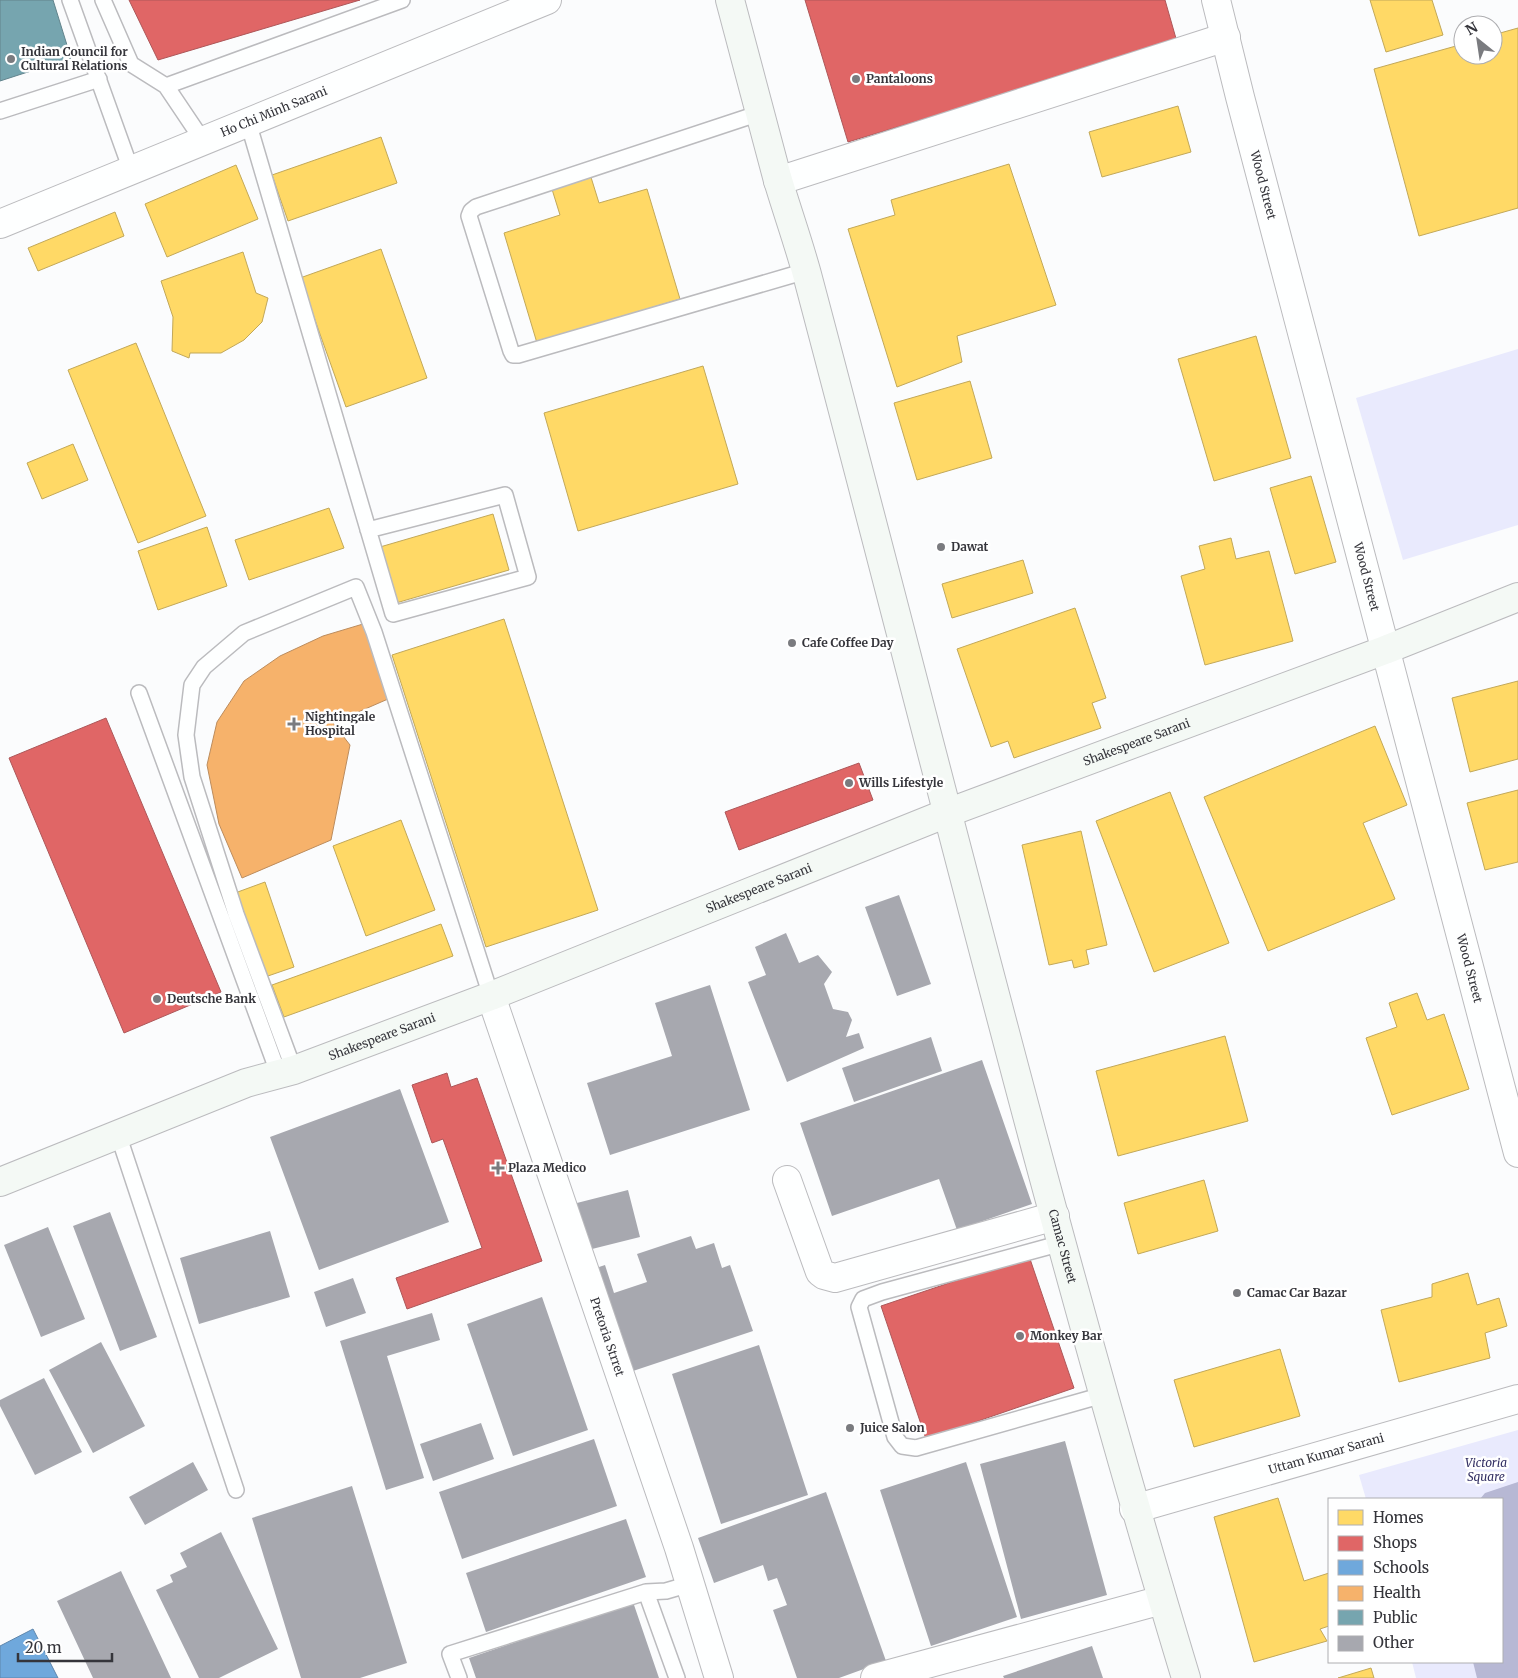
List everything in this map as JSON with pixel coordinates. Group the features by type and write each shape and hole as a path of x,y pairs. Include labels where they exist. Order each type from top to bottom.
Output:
{"main road":[{"name":"Camac Street","path":"730,0 778,181 806,271 947,813 1103,1395 1134,1509 1186,1678"},
{"name":"Shakespeare Sarani","path":"0,1182 246,1083 287,1072 491,996 947,813 1385,650 1518,597"}],"street":[{"name":"Ho Chi Minh Sarani","path":"0,224 547,0"},
{"name":"Wood Street","path":"1216,0 1518,1153"},
{"path":"778,181 1226,38"},
{"name":"Pretoria Strret","path":"491,996 679,1548 719,1678"},
{"path":"787,1180 820,1272 835,1278 1055,1216"},
{"name":"Uttam Kumar Sarani","path":"1134,1509 1518,1399"},
{"path":"875,1678 1162,1600"}],"lane":[{"path":"70,0 131,170"},
{"path":"103,0 131,64 166,86 203,141"},
{"path":"166,86 402,0"},
{"path":"0,111 98,80"},
{"path":"760,113 476,208 471,211 469,216 513,355 806,271"},
{"path":"248,122 368,530 393,614 528,577 505,495 368,530"},
{"path":"287,1072 192,777 186,736 192,686 204,667 244,633 356,587 374,632 491,996"},
{"path":"138,693 287,1072"},
{"path":"118,1134 236,1490"},
{"path":"1062,1243 882,1292 863,1299 859,1307 895,1437 902,1446 916,1448 1103,1395"},
{"path":"459,1678 450,1654 646,1592 666,1591 690,1584"},
{"path":"646,1592 677,1678"}],"green space":[{"path":"1518,349 1518,525 1403,560 1356,398"},
{"name":"Victoria Square","path":"1518,1430 1518,1678 1416,1678 1412,1663 1503,1663 1503,1498 1366,1498 1359,1475"}],"shaded area":[{"path":"1518,1482 1518,1678 1477,1678 1473,1663 1503,1663 1503,1498 1481,1498 1485,1493"}],"building: Homes":[{"path":"1370,0 1432,0 1443,35 1386,52"},
{"path":"1518,28 1518,208 1419,236 1374,69 1453,47 1453,65 1503,65 1503,32"},
{"path":"1178,106 1191,152 1102,177 1089,132"},
{"path":"381,137 397,183 288,221 272,175"},
{"path":"1009,164 1056,305 957,336 962,362 897,387 848,229 895,215 891,200"},
{"path":"236,165 258,219 167,257 145,204"},
{"path":"590,174 599,203 647,189 680,299 537,343 504,233 560,215 551,186"},
{"path":"115,212 124,236 38,271 28,248"},
{"path":"381,249 427,378 346,407 300,278"},
{"path":"243,252 256,293 268,298 262,322 244,340 221,353 190,353 189,358 172,351 173,317 161,281"},
{"path":"1256,336 1291,458 1214,481 1178,359"},
{"path":"136,343 206,516 138,543 68,370"},
{"path":"703,366 738,484 578,531 544,413"},
{"path":"970,381 992,458 917,480 894,403"},
{"path":"73,444 88,480 42,499 27,463"},
{"path":"1311,476 1336,562 1295,574 1270,488"},
{"path":"329,508 344,548 249,580 235,540"},
{"path":"493,514 509,570 396,603 380,547"},
{"path":"207,527 227,586 158,610 138,551"},
{"path":"1231,538 1236,559 1269,551 1293,641 1205,665 1181,576 1205,569 1199,546"},
{"path":"1023,560 1033,593 952,618 942,584"},
{"path":"1075,608 1106,698 1092,703 1101,728 1014,758 1008,741 991,747 957,649"},
{"path":"504,619 598,910 486,947 392,655"},
{"path":"1518,681 1518,759 1470,772 1452,698"},
{"path":"1375,726 1407,805 1363,823 1395,899 1268,951 1204,797"},
{"path":"1518,790 1518,862 1485,870 1467,803"},
{"path":"1170,792 1229,943 1154,972 1096,821"},
{"path":"401,820 435,910 366,936 333,846"},
{"path":"1081,831 1107,945 1086,950 1089,964 1074,968 1072,960 1049,965 1022,845"},
{"path":"265,882 294,967 265,977 235,893"},
{"path":"441,924 453,956 284,1017 272,985"},
{"path":"1417,993 1427,1020 1444,1014 1469,1089 1392,1115 1366,1038 1397,1027 1389,1003"},
{"path":"1225,1036 1248,1121 1118,1156 1096,1071"},
{"path":"1204,1180 1218,1231 1138,1254 1124,1203"},
{"path":"1468,1273 1477,1305 1499,1298 1507,1326 1485,1333 1490,1358 1399,1382 1381,1310 1432,1297 1432,1284"},
{"path":"1280,1349 1300,1416 1194,1447 1174,1380"},
{"path":"1278,1498 1304,1581 1328,1573 1328,1626 1320,1629 1327,1641 1254,1662 1214,1517"},
{"path":"1371,1668 1374,1678 1338,1678"}],"building: Shops":[{"path":"129,0 360,0 158,60"},
{"path":"805,0 1165,0 1177,42 848,142"},
{"path":"106,718 221,992 124,1033 9,758"},
{"path":"859,763 873,800 739,850 725,812"},
{"path":"447,1073 451,1087 477,1078 542,1261 407,1309 396,1278 482,1248 443,1139 432,1143 412,1085"},
{"path":"1029,1256 1074,1388 926,1439 881,1306"}],"building: Schools":[{"path":"33,1629 58,1678 0,1678 0,1646"}],"building: Health":[{"path":"363,624 388,699 333,723 350,745 331,840 242,878 219,824 207,765 217,722 244,681 280,656 323,636"}],"building: Public":[{"path":"0,0 53,0 71,58 0,81"}],"building: Other":[{"path":"899,895 931,984 897,996 865,907"},
{"path":"786,933 799,963 818,955 832,972 824,984 833,1009 848,1012 852,1020 846,1037 859,1033 864,1048 787,1082 748,982 766,975 755,947"},
{"path":"710,985 750,1110 610,1155 587,1083 672,1056 655,1003"},
{"path":"931,1037 942,1071 854,1102 842,1068"},
{"path":"982,1060 1032,1204 957,1230 939,1179 832,1216 800,1123"},
{"path":"400,1089 449,1222 319,1270 270,1137"},
{"path":"628,1190 640,1237 580,1252 569,1205"},
{"path":"110,1212 157,1337 120,1351 73,1226"},
{"path":"48,1227 85,1319 41,1337 4,1245"},
{"path":"270,1231 290,1297 199,1324 180,1258"},
{"path":"691,1236 696,1249 714,1243 722,1268 730,1265 753,1331 624,1374 590,1270 605,1265 614,1293 647,1282 637,1254"},
{"path":"353,1278 366,1313 326,1327 314,1292"},
{"path":"542,1297 588,1430 513,1456 467,1324"},
{"path":"432,1313 440,1340 387,1356 424,1478 386,1490 340,1341"},
{"path":"101,1342 145,1426 93,1453 49,1370"},
{"path":"759,1345 808,1495 721,1524 672,1374"},
{"path":"44,1378 82,1452 35,1475 0,1406 0,1400"},
{"path":"481,1423 494,1459 433,1481 420,1444"},
{"path":"594,1439 617,1506 462,1559 439,1492"},
{"path":"1065,1441 1107,1595 1021,1619 980,1464"},
{"path":"193,1462 208,1490 145,1525 129,1497"},
{"path":"966,1462 1017,1617 931,1646 880,1490"},
{"path":"352,1486 407,1663 360,1678 301,1678 252,1518"},
{"path":"826,1492 886,1661 839,1678 797,1678 773,1610 787,1605 777,1578 768,1581 763,1565 714,1583 698,1538"},
{"path":"626,1519 646,1577 486,1632 466,1573"},
{"path":"221,1532 278,1649 219,1678 199,1678 156,1590 173,1582 170,1575 187,1567 180,1553"},
{"path":"121,1571 171,1678 93,1678 57,1601"},
{"path":"633,1602 659,1678 476,1678 469,1658"},
{"path":"1092,1646 1103,1678 1004,1678 1003,1676"}],"place":[{"name":"Indian Council for Cultural Relations","path":"11,59"},
{"name":"Pantaloons","path":"856,79"},
{"name":"Dawat","path":"941,547"},
{"name":"Cafe Coffee Day","path":"792,643"},
{"name":"Nightingale Hospital","path":"294,724"},
{"name":"Wills Lifestyle","path":"849,783"},
{"name":"Deutsche Bank","path":"157,999"},
{"name":"Plaza Medico","path":"498,1168"},
{"name":"Camac Car Bazar","path":"1237,1293"},
{"name":"Monkey Bar","path":"1020,1336"},
{"name":"Juice Salon","path":"850,1428"}]}
